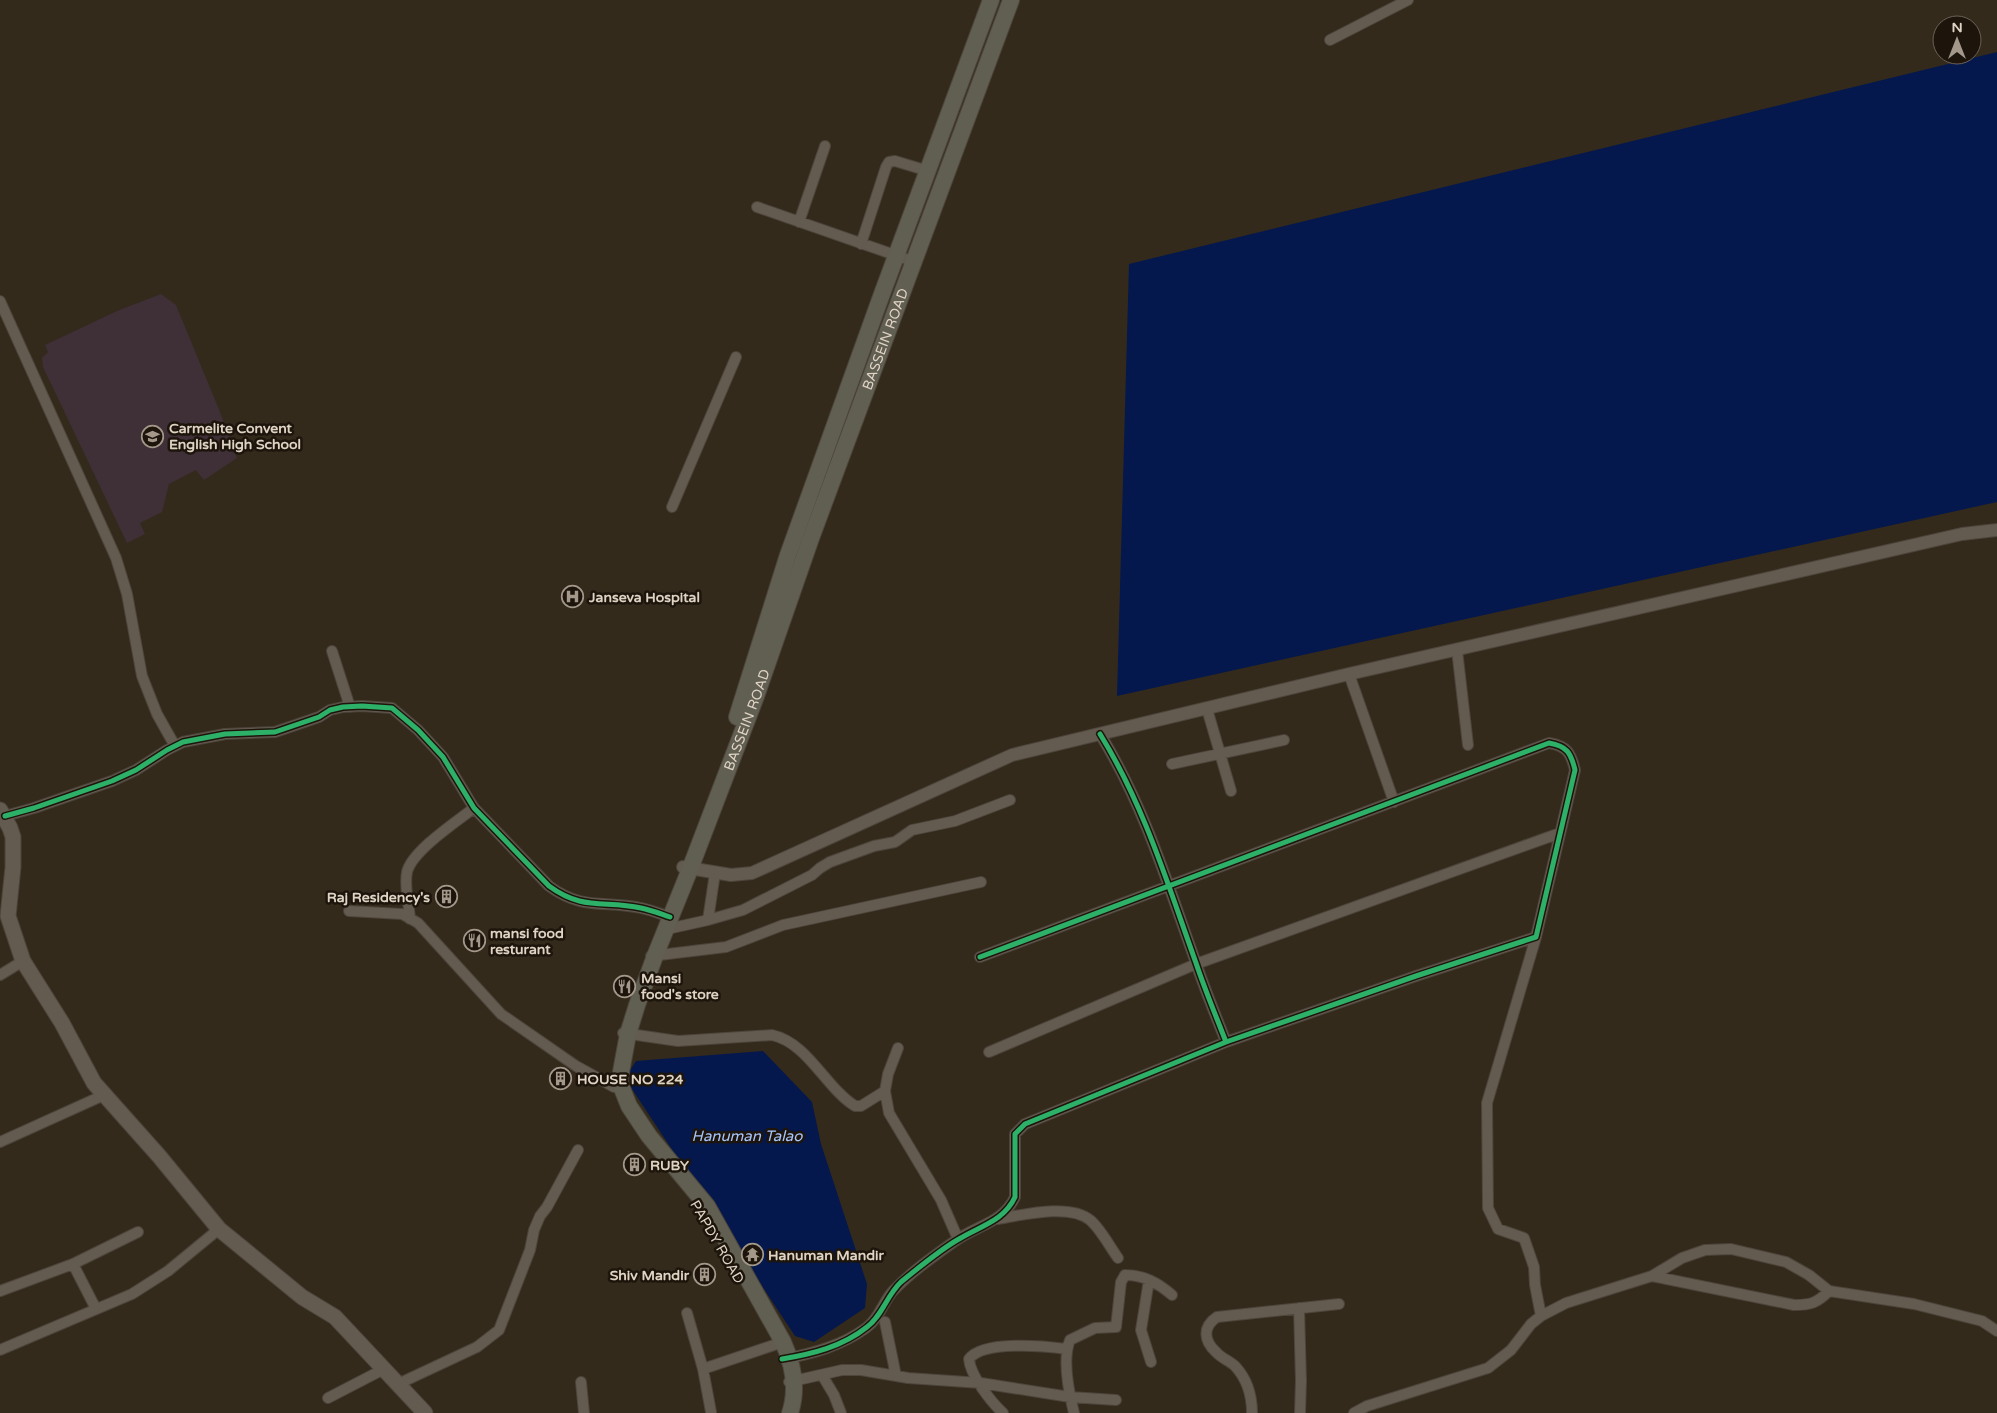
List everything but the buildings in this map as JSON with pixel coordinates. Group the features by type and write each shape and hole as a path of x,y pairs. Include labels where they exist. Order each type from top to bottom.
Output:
{"main road":[{"name":"BASSEIN ROAD","path":"687,868 788,556 991,0"},
{"name":"BASSEIN ROAD","path":"617,1086 613,1072 651,956 755,699 810,538 915,262 1011,0"},
{"path":"836,422 853,427"},
{"path":"2,813 13,837 13,867 8,916 22,961 62,1023 94,1083 159,1156 219,1229 302,1297 336,1318 425,1413"},
{"name":"PAPDY ROAD","path":"617,1086 617,1104 629,1125 697,1204 783,1354 792,1382 783,1413"},
{"path":"790,1413 792,1382"}],"street":[{"path":"1330,40 1408,0"},
{"path":"798,222 825,146"},
{"path":"861,244 889,162 895,161 928,171"},
{"path":"757,207 896,257 915,262"},
{"path":"0,301 116,558 127,594 142,676 157,714 175,746"},
{"path":"672,507 736,356"},
{"path":"687,868 732,875 752,873 1012,755 1349,674 1962,534 1997,530"},
{"path":"1457,650 1468,744"},
{"path":"332,651 350,707"},
{"path":"1349,674 1394,802"},
{"path":"2,813 34,808 112,781 136,770 183,742 225,734 275,732 319,718 330,710 362,706 392,708 418,730 443,758 474,808 549,886 561,895 592,905 640,908 664,923 708,920 743,910 805,879 830,862 874,846 895,842 912,830 955,821 1010,800"},
{"path":"1208,709 1231,791"},
{"path":"1100,734 1136,800 1170,887 1196,964 1226,1042"},
{"path":"1172,764 1284,740"},
{"path":"980,957 1548,743 1559,745 1571,755 1575,770 1536,937 1487,1103 1488,1208 1498,1228 1524,1238 1534,1267 1535,1285 1541,1316"},
{"path":"410,919 406,882 407,872 411,863 419,853 474,808"},
{"path":"989,1052 1196,964 1560,833"},
{"path":"708,920 715,873"},
{"path":"651,956 726,947 783,925 981,882"},
{"path":"349,911 402,914 418,923 501,1014 576,1066 617,1086"},
{"path":"998,1219 1012,1204 1015,1197 1015,1134 1025,1124 1226,1042 1536,937"},
{"path":"0,975 22,961"},
{"path":"625,1034 678,1041 772,1035 784,1038 797,1048 855,1106 861,1106 885,1091"},
{"path":"898,1048 888,1074 885,1091 889,1113 941,1200 958,1239"},
{"path":"0,1142 104,1095"},
{"path":"398,1384 477,1347 499,1330 530,1250 534,1230 540,1216 547,1207 578,1150"},
{"path":"703,1369 783,1354 818,1352 844,1341 868,1327 890,1295 901,1283 958,1239 998,1219 1062,1211 1080,1214 1091,1220 1118,1258"},
{"path":"0,1350 132,1294 168,1271 219,1229"},
{"path":"0,1291 73,1264 138,1232"},
{"path":"1354,1413 1368,1406 1488,1368 1510,1350 1531,1324 1541,1316 1566,1303 1652,1276 1682,1258 1705,1250 1731,1249 1786,1262 1809,1275 1829,1291 1914,1304 1982,1321 1997,1331"},
{"path":"73,1264 96,1309"},
{"path":"1074,1413 1070,1397 1066,1348 1070,1340 1095,1328 1116,1327 1120,1282 1125,1275 1157,1282 1172,1295"},
{"path":"1652,1276 1794,1305 1806,1305 1819,1301 1829,1291"},
{"path":"1149,1280 1141,1330 1152,1362"},
{"path":"1252,1413 1249,1387 1244,1378 1235,1366 1216,1353 1207,1340 1206,1330 1210,1322 1218,1318 1338,1304"},
{"path":"1299,1308 1300,1413"},
{"path":"688,1313 703,1369 711,1412"},
{"path":"885,1322 896,1376"},
{"path":"1003,1413 994,1409 981,1383 969,1365 968,1359 972,1355 993,1348 1028,1344 1066,1348"},
{"path":"328,1398 384,1369"},
{"path":"792,1382 842,1370 861,1370 896,1376 981,1383 1070,1397 1116,1400"},
{"path":"822,1375 834,1395 841,1413"},
{"path":"581,1382 584,1413"}],"shaded area":[{"name":"Carmelite Convent English High School","path":"161,294 176,305 237,458 204,480 196,470 169,484 162,512 140,523 145,534 127,543 43,367 42,358 48,352 45,345 117,311"}],"water":[{"path":"1997,52 1997,502 1117,696 1129,264 1944,65 1982,65 1982,56"},
{"name":"Hanuman Talao","path":"763,1051 812,1102 821,1144 867,1284 865,1308 814,1342 795,1336 628,1083 629,1072 636,1061"}],"cycle path":[{"path":"5,816 112,781 136,770 183,742 225,734 275,732 319,717 330,710 343,707 392,708 418,730 443,757 474,808 549,886 561,894 583,902 641,908 670,917"},
{"path":"980,957 1549,743 1560,746 1567,751 1572,759 1575,770 1536,937 1416,976 1226,1042 1203,983 1175,904 1165,875 1154,846 1130,789 1100,734"},
{"path":"782,1359 826,1349 857,1334 877,1317 901,1282 945,1248 1005,1212 1015,1197 1015,1134 1025,1124 1226,1042"}],"place":[{"name":"Carmelite Convent English High School","path":"153,436"},
{"name":"Janseva Hospital","path":"573,597"},
{"name":"Raj Residency's","path":"446,897"},
{"name":"mansi food resturant","path":"474,941"},
{"name":"Mansi food's store","path":"625,986"},
{"name":"HOUSE NO 224","path":"561,1079"},
{"name":"RUBY","path":"634,1165"},
{"name":"Hanuman Mandir","path":"752,1255"},
{"name":"Shiv Mandir","path":"705,1275"}]}
